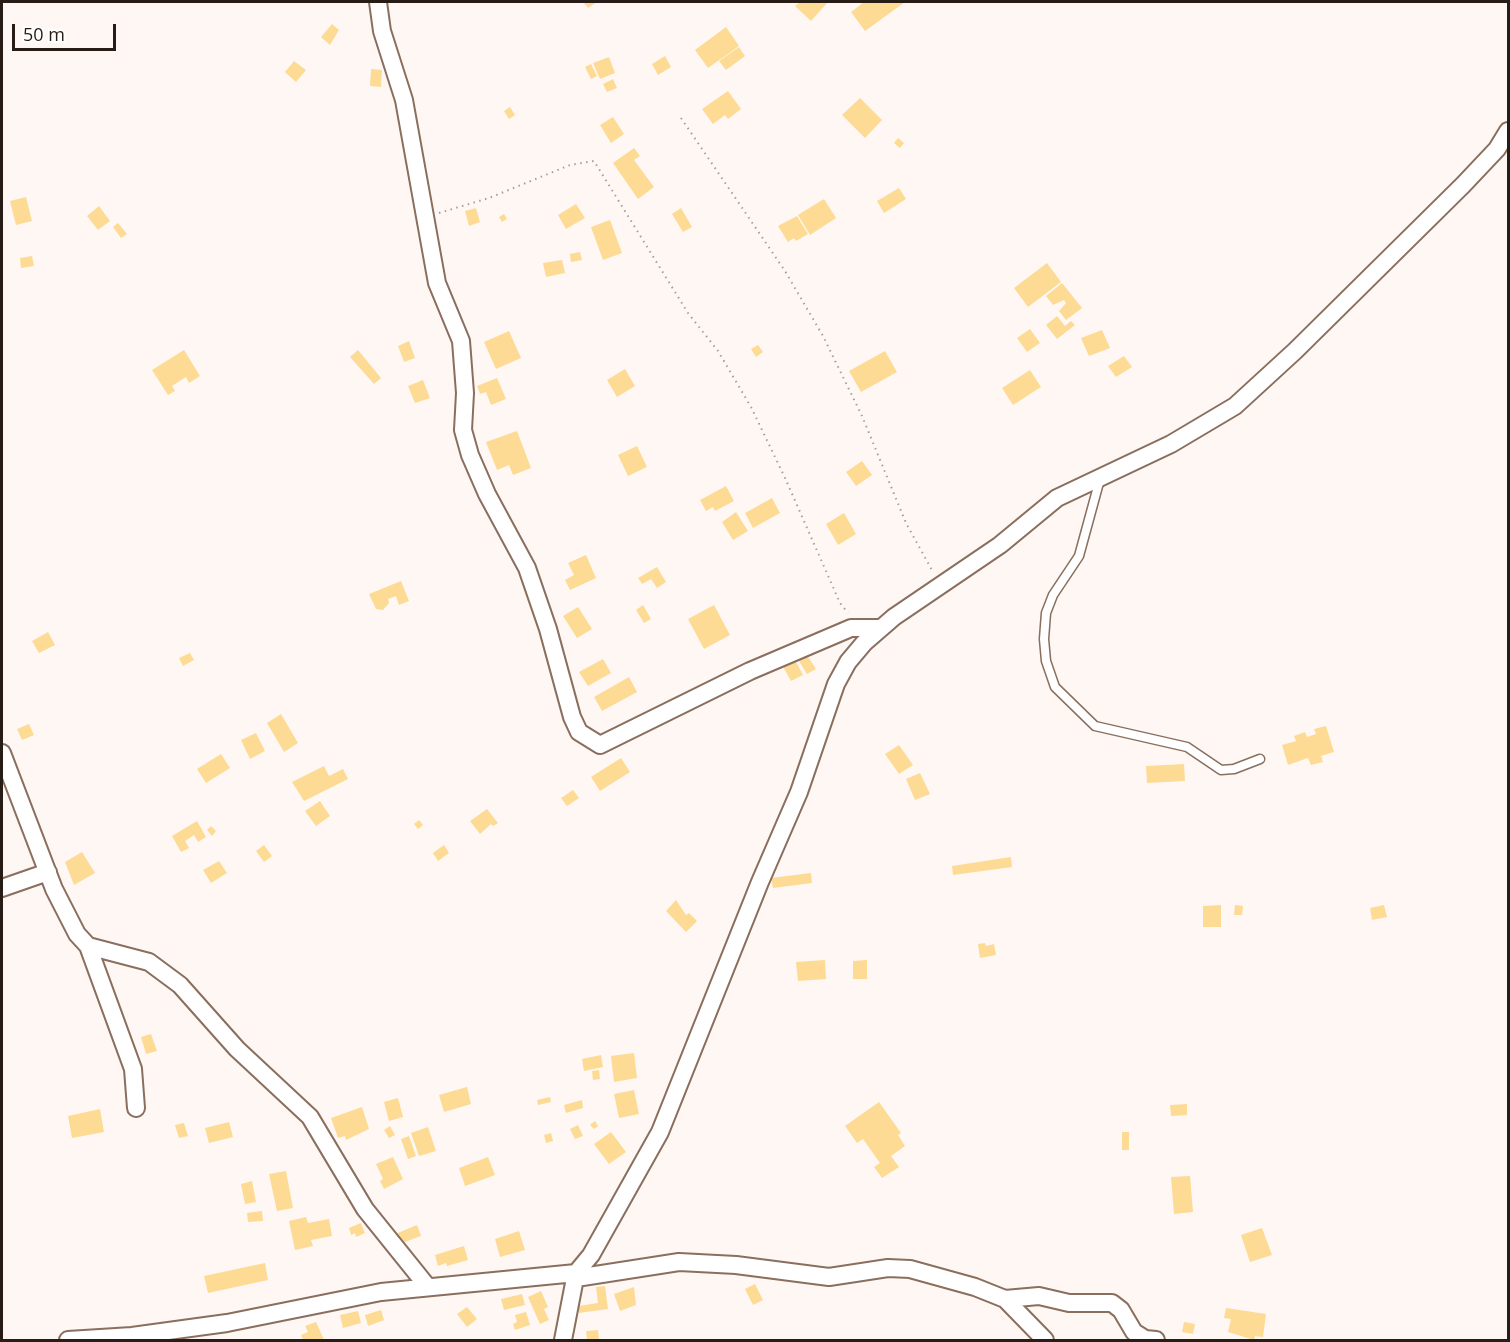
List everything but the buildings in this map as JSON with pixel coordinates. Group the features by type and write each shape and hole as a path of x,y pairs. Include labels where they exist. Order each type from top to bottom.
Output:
{"street":[{"path":"378,2 382,31 404,100 437,283 461,341 465,393 463,430 467,447 487,494 527,568 548,629 572,717 579,732 595,743 606,743 750,671 851,628 872,628"},
{"path":"563,1341 576,1276 591,1255 660,1132 760,882 799,792 836,684 848,662 872,628 1000,545 1057,498 1208,423 1256,389 1463,185 1497,149 1509,131"},
{"path":"2,753 48,872 77,934 88,946 133,1069 135,1108"},
{"path":"2,888 48,872"},
{"path":"88,946 149,962 180,985 237,1049 310,1117 365,1209 427,1286"},
{"path":"68,1341 133,1338 227,1323 381,1292 427,1286 576,1276 679,1262 736,1265 823,1277 888,1268 910,1269 975,1287 1005,1299 1045,1341"},
{"path":"1005,1299 1039,1296 1069,1303 1112,1303 1117,1305 1134,1332 1145,1339 1156,1341"}],"lane":[{"path":"1100,478 1079,556 1053,595 1046,613 1046,661 1055,687 1095,726 1187,747 1221,770 1234,769 1260,759"}],"path":[{"path":"681,118 785,271 813,317 862,416 906,523 923,558 941,584"},
{"path":"433,214 489,198 570,165 594,161 688,313 718,351 751,407 840,603 872,628"}]}
